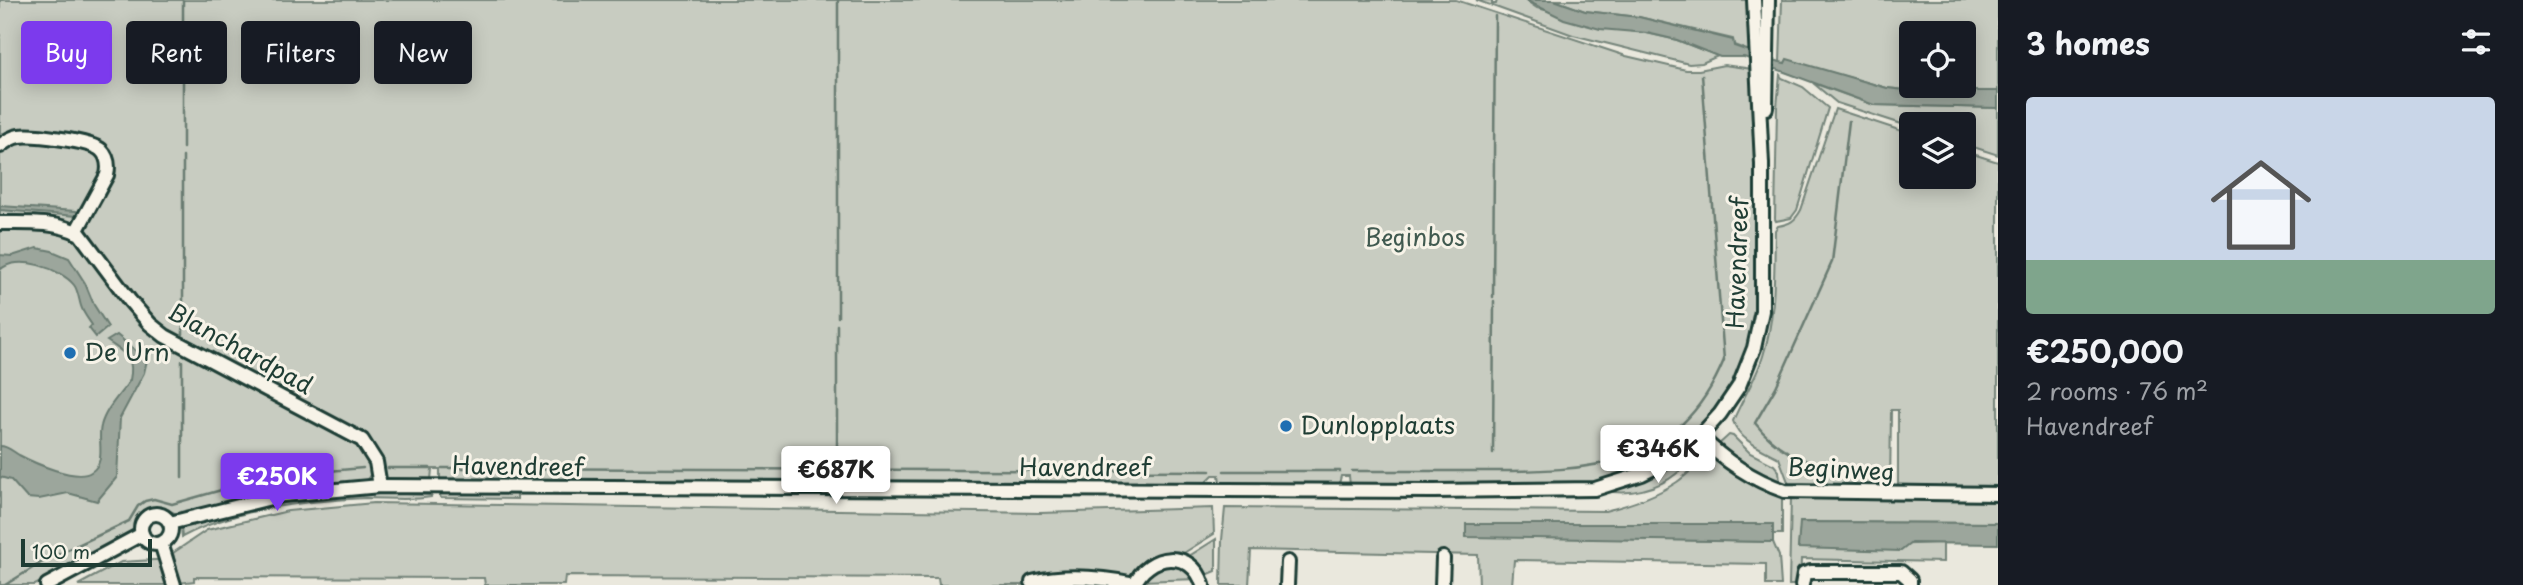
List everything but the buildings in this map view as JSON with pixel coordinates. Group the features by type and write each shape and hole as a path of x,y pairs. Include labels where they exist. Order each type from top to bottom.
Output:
{"street":[{"name":"Havendreef","path":"1754,0 1763,55"},
{"name":"Havendreef","path":"170,523 284,495 380,486 1434,491 1595,489 1642,474 1674,458 1720,414 1739,386 1754,348 1762,311 1763,55 1768,0"},
{"path":"0,146 14,137 34,136 88,144 103,152 108,166 107,176 76,232 51,225 0,223"},
{"name":"Blanchardpad","path":"76,232 90,245 138,310 165,336 362,440 376,462 380,486"},
{"name":"Beginweg","path":"1700,436 1730,464 1758,481 1785,491 1998,494"},
{"path":"163,515 170,523 169,537 161,543 152,543 142,534 142,524 148,516 163,515"},
{"path":"47,585 142,534"},
{"path":"161,543 174,585"},
{"path":"1443,558 1443,585"},
{"path":"1031,582 1062,577 1102,578 1134,585 1142,573 1153,565 1160,561 1176,559 1192,566 1199,573 1203,585"},
{"path":"1287,585 1288,562"},
{"path":"1802,585 1804,574 1811,572 1901,572 1910,580 1910,585"}],"green space":[{"name":"Beginbos","path":"0,0 1456,0 1626,56 1686,70 1724,65 1752,69 1757,302 1750,345 1739,373 1705,423 1657,460 1600,481 1550,485 1350,485 1349,476 1341,476 1339,484 1224,483 1220,482 1219,475 1213,475 1206,482 1167,484 440,480 440,469 432,469 431,480 390,480 371,469 366,481 360,483 271,493 185,515 178,515 165,508 140,518 135,532 35,585 0,585"},
{"path":"1476,0 1492,0 1492,4 1496,4 1497,0 1525,0 1537,8 1677,40 1718,56 1702,63 1689,64 1573,35"},
{"path":"1554,0 1749,0 1752,52 1734,45 1733,39 1639,17 1585,11"},
{"path":"1782,0 1998,0 1998,91 1976,91 1976,21 1899,21 1899,89 1787,60 1780,63"},
{"path":"1780,75 1803,87 1828,108 1797,210 1791,218 1776,221 1777,107"},
{"path":"1813,83 1874,105 1998,108 1998,155 1976,148 1976,112 1899,112 1899,123 1837,103"},
{"path":"1835,109 1899,130 1899,189 1976,189 1976,155 1998,162 1998,492 1898,490 1898,410 1891,410 1890,490 1790,487 1779,458 1740,434 1733,421 1757,373 1770,325 1774,293 1775,230 1778,226 1792,221 1801,210"},
{"path":"1729,435 1750,453 1774,465 1779,471 1780,482 1750,471 1717,446"},
{"path":"1701,450 1679,471 1661,483 1633,492 1605,490 1678,462 1693,451"},
{"path":"1710,453 1782,493 1782,534 1773,534 1772,524 1467,524 1466,536 1773,542 1779,556 1781,585 1766,585 1766,564 1514,560 1512,585 1479,585 1478,555 1251,550 1249,585 1221,585 1225,508 1605,511 1642,500 1669,487"},
{"path":"379,493 431,497 343,499 295,504 225,519 182,537 181,527 253,506 304,498"},
{"path":"439,494 517,494 517,499 441,498"},
{"path":"1793,495 1998,498 1998,523 1801,522 1798,548 1943,543 1943,562 1801,559 1800,585 1789,585"},
{"path":"374,503 1040,513 1213,508 1214,534 1133,580 1082,570 1034,574 1034,585 939,585 938,578 565,576 564,585 485,585 484,578 194,577 194,581 179,583 173,553 207,530 288,511"},
{"path":"1216,539 1216,571 1204,576 1186,558"},
{"path":"160,560 170,585 78,585 121,562"},
{"path":"1160,564 1187,567 1197,579 1141,581"}],"shaded area":[{"path":"1525,0 1554,0 1585,11 1639,17 1733,40 1734,46 1780,62 1785,63 1787,59 1899,89 1899,98 1976,98 1976,91 1998,91 1998,108 1874,105 1744,57 1720,57 1677,40 1647,33 1600,29 1564,19"},
{"path":"0,206 76,211 78,214 0,210"},
{"path":"37,248 69,258 108,327 96,337 89,328 92,325 82,309 75,287 68,279 50,269 27,263 7,265 0,270 0,255 12,256"},
{"path":"117,335 147,360 144,373 120,418 117,477 97,501 68,493 39,499 27,498 11,480 0,477 0,446 66,473 85,474 96,468 100,457 103,420 130,380 130,361 107,341"},
{"path":"1800,522 1998,523 1998,544 1911,543 1901,551 1798,548"},
{"path":"1466,524 1773,524 1773,542 1466,537"}],"waterway":[{"path":"183,0 183,21"},
{"path":"838,0 838,317"},
{"path":"1493,297 1495,16"},
{"path":"1352,471 1524,471 1595,465 1627,457 1656,443 1682,424 1705,396 1724,360 1702,75"},
{"path":"183,84 183,148"},
{"path":"1849,121 1832,262 1776,387 1755,423 1768,437 1797,457 1830,468 1885,472"},
{"path":"183,157 183,334"},
{"path":"1493,453 1494,301"},
{"path":"837,325 837,451"},
{"path":"182,361 182,478"},
{"path":"5,585 44,561 129,521 138,506 145,501 154,499 172,504 246,483 306,473 363,468"},
{"path":"388,468 430,468"},
{"path":"442,468 1210,471"},
{"path":"1224,471 1340,471"}],"place":[{"name":"De Urn","path":"70,353"},
{"name":"Dunlopplaats","path":"1286,426"}]}
